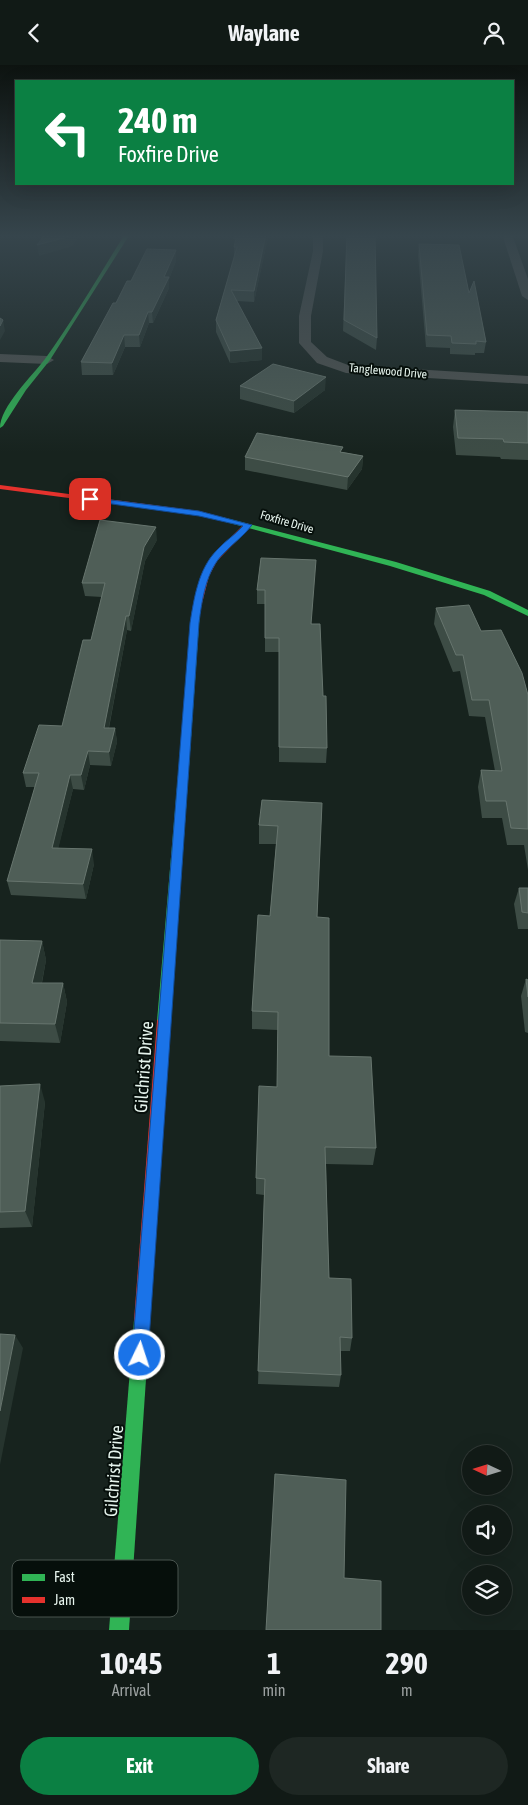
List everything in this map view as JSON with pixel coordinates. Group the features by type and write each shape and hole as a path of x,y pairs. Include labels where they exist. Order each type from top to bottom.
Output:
{"street":[{"path":"0,426 23,389 47,360 81,307"},
{"name":"Tanglewood Drive","path":"307,307 305,316 306,343 322,360 346,369 528,380"},
{"path":"0,358 47,360"},
{"name":"Foxfire Drive","path":"0,487 199,513 392,564 487,593 528,613"},
{"name":"Gilchrist Drive","path":"124,1560 194,623 199,593 207,573 219,552 248,525"},
{"name":"Gilchrist Drive","path":"119,1630 120,1617"}],"building":[{"path":"111,307 154,307 152,312 148,312 139,335 124,335 112,363 81,362"},
{"path":"220,307 240,307 262,348 230,351 216,320"},
{"path":"344,307 376,307 377,338 344,320"},
{"path":"425,307 479,307 486,342 476,341 476,344 452,343 451,336 427,335"},
{"path":"273,364 326,377 294,401 240,386"},
{"path":"455,410 528,412 528,443 504,442 503,439 458,438"},
{"path":"257,433 343,447 340,452 363,456 348,477 245,457"},
{"path":"100,520 156,527 144,547 129,616 126,616 104,728 115,728 109,752 88,751 81,775 70,775 52,848 92,849 83,884 7,881 39,773 23,773 39,725 62,726 83,640 91,640 105,583 82,583"},
{"path":"261,558 316,560 311,624 320,624 323,696 326,696 327,748 279,747 279,638 265,638 265,590 257,590"},
{"path":"469,605 481,631 501,630 522,673 528,695 528,829 511,828 506,801 486,801 481,770 502,771 489,700 472,700 463,655 456,655 436,608"},
{"path":"262,800 322,803 317,917 329,918 329,1056 371,1057 376,1148 325,1147 329,1278 351,1279 352,1338 340,1337 341,1375 258,1371 265,1179 256,1178 259,1086 277,1087 278,1012 252,1011 258,915 270,916 278,826 259,825"},
{"path":"519,888 528,888 528,913 522,912"},
{"path":"0,940 42,941 32,983 63,983 55,1024 0,1023"},
{"path":"526,979 528,980 528,997"},
{"path":"40,1084 25,1211 0,1212 0,1086"},
{"path":"0,1334 15,1335 0,1411"},
{"path":"275,1474 346,1480 344,1578 381,1581 381,1630 266,1630"}],"traffic: fast":[{"path":"0,426 23,389 47,360 81,307"},
{"path":"225,519 393,564 487,593 528,613"},
{"path":"164,1021 196,611"},
{"path":"124,1560 142,1320"},
{"path":"119,1630 120,1617"}],"traffic: jam":[{"path":"0,487 199,513 225,519"},
{"path":"196,611 205,576 213,560 248,525"},
{"path":"142,1320 164,1021"}],"route":[{"path":"90,499 199,513 248,525 219,552 207,573 199,593 194,623 140,1355"}]}
